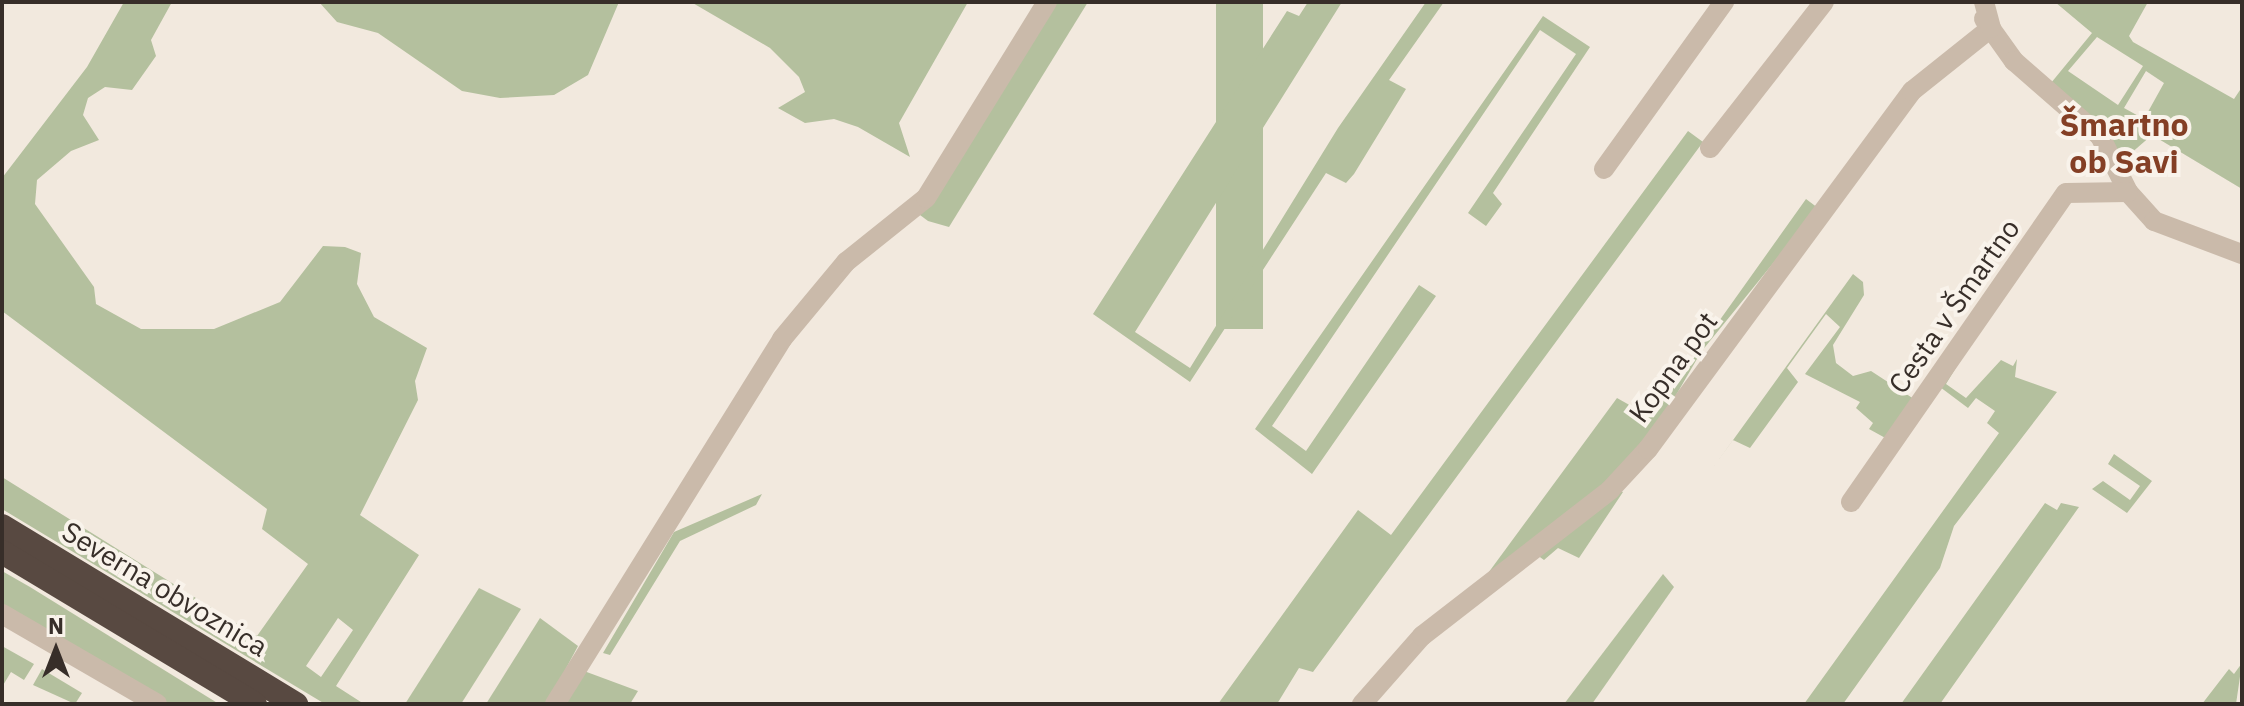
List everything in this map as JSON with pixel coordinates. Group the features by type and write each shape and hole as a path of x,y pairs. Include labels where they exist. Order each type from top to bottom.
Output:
{"highway":[{"name":"Severna obvoznica","path":"2,526 296,704"},
{"name":"Severna obvoznica","path":"2,552 255,704"}],"street":[{"path":"555,704 782,339 846,262 926,198 1047,2"},
{"path":"1604,169 1724,2"},
{"path":"1710,148 1824,2"},
{"path":"1973,2 2014,61 2100,136 2128,192 2154,221 2242,254"},
{"path":"1984,2 1991,28"},
{"name":"Kopna pot","path":"1362,704 1446,615 1626,474 1912,91 1991,28"},
{"name":"Cesta v Šmartno","path":"1851,502 2066,193 2128,192"},
{"path":"2,614 157,704"}],"green space":[{"path":"124,2 172,2 151,40 156,56 132,90 105,87 88,98 83,115 99,140 71,151 37,180 35,204 94,287 96,304 141,329 214,329 280,302 323,246 345,247 361,253 357,284 374,317 427,348 415,381 418,400 360,515 419,555 336,686 364,704 325,704 2,509 2,477 257,636 308,564 262,529 267,509 2,311 2,178 87,67","holes":["338,618 353,630 321,677 306,666"]},
{"path":"319,2 619,2 588,75 554,95 500,98 462,91 378,33 337,22"},
{"path":"691,2 968,2 899,123 910,157 858,127 834,119 805,123 778,108 805,92 799,77 770,48"},
{"path":"1052,2 1088,2 949,227 928,221 920,215"},
{"path":"1216,2 1263,2 1263,329 1216,329"},
{"path":"1308,2 1342,2 1135,332 1190,368 1338,128 1426,2 1444,2 1389,80 1406,89 1354,174 1346,183 1326,173 1190,382 1093,314 1287,11 1299,16"},
{"path":"2055,2 2148,2 2129,36 2133,42 2234,99 2242,87 2242,189 2152,135 2122,161 2108,137 2051,83 2092,33","holes":["2097,37 2143,66 2118,105 2068,71","2146,71 2164,83 2144,119 2124,108"]},
{"path":"1543,16 1590,47 1493,193 1502,204 1486,226 1468,213 1576,54 1540,30 1272,426 1306,451 1419,285 1436,296 1312,474 1255,429"},
{"path":"1688,131 1703,142 1313,672 1299,668 1277,704 1218,704 1358,510 1391,535"},
{"path":"1806,199 1818,208 1701,352 1657,428 1622,469 1483,580 1617,398 1649,416 1660,404"},
{"path":"1853,274 1863,282 1864,295 1833,345 1836,363 1853,376 1871,371 1917,401 1889,440 1869,429 1873,423 1856,408 1860,402 1805,374 1840,327 1826,314 1787,368 1798,382 1750,448 1733,440"},
{"path":"1977,333 1946,384 1966,398 2001,360 2013,366 2017,359 2015,377 2057,392 1954,526 1940,568 1843,704 1804,704 1999,433 1987,423 1995,411 1976,398 1968,408 1940,387"},
{"path":"2114,454 2152,481 2127,513 2092,489 2103,481 2130,500 2140,486 2108,464"},
{"path":"1617,490 1623,492 1579,558 1558,548 1544,560 1537,555"},
{"path":"762,494 756,505 680,541 610,655 603,653 674,532"},
{"path":"2045,503 2057,510 2061,503 2079,507 1940,704 1901,704"},
{"path":"2,571 219,704 169,704 2,609"},
{"path":"1663,574 1674,587 1592,704 1564,704"},
{"path":"479,588 521,609 461,704 405,704"},
{"path":"540,618 578,646 547,704 486,704"},
{"path":"2,646 34,664 24,680 11,672 2,687"},
{"path":"2242,663 2236,704 2202,704 2229,669 2234,674"},
{"path":"42,669 82,693 75,704 33,685"},
{"path":"584,671 638,691 630,704 565,704"}],"district":[{"name":"Šmartno ob Savi","path":"2124,144"}]}
